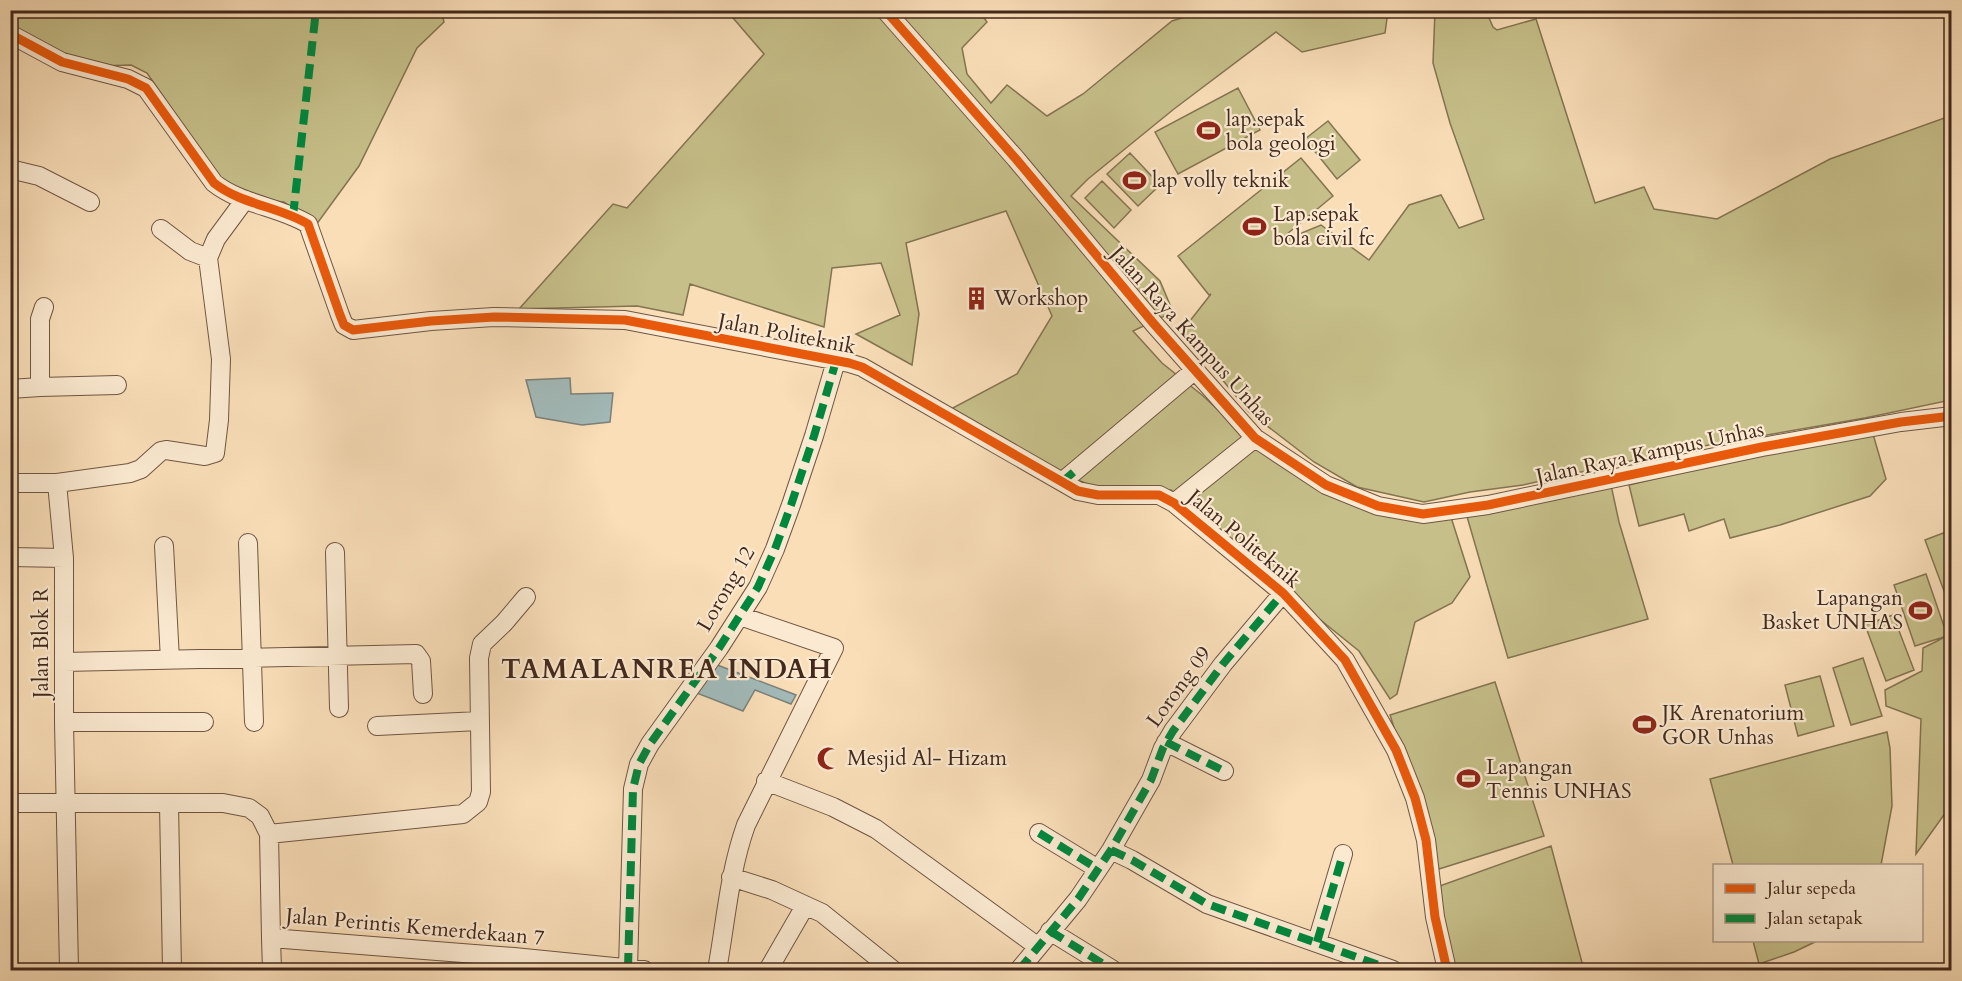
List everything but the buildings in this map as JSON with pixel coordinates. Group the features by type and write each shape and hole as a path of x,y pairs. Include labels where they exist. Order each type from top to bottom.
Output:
{"street":[{"name":"Jalan Raya Kampus Unhas","path":"885,10 1255,438 1326,485 1378,506 1423,514 1488,505 1762,447 1901,422 1952,416"},
{"name":"Jalan Politeknik","path":"10,34 62,62 128,79 146,88 214,183 244,201 293,216 309,224 344,325 353,330 431,321 494,317 625,320 836,361 862,367 1068,476 1078,491 1098,495 1159,495 1174,503 1283,593 1345,660 1396,750 1415,798 1424,831 1435,917 1447,970"},
{"path":"10,170 39,176 90,202"},
{"path":"10,483 57,483 130,473 150,462 163,450 205,456 215,453 219,420 221,359 208,258 216,239 244,201"},
{"path":"161,229 190,251 208,258"},
{"path":"40,387 40,319 44,307"},
{"name":"Lorong 12","path":"636,969 633,789 639,765 650,744 758,587 775,549 814,436 836,361"},
{"path":"1068,476 1195,370"},
{"path":"10,388 117,385"},
{"path":"1174,503 1255,438"},
{"name":"Jalan Blok R","path":"57,483 64,558 64,722 69,970"},
{"path":"248,543 254,722"},
{"path":"164,546 170,660"},
{"path":"335,552 339,708"},
{"path":"10,557 64,558"},
{"name":"Lorong 09","path":"1111,850 1151,780 1166,742 1223,664 1283,593"},
{"path":"10,803 223,804 249,808 260,816 269,834 463,814 478,802 481,792 479,657 482,644 504,624 526,597"},
{"path":"717,970 736,851 766,781 834,648 740,616"},
{"path":"64,662 416,654 421,661 423,694"},
{"path":"377,726 479,721"},
{"path":"64,722 204,722"},
{"path":"1166,742 1224,771"},
{"path":"766,781 833,807 876,829 1037,946"},
{"path":"169,804 172,970"},
{"path":"1039,833 1098,869"},
{"name":"Jalan Perintis Kemerdekaan 7","path":"269,834 271,938 513,964 636,969"},
{"path":"1019,970 1078,899 1111,850 1207,904 1393,970"},
{"path":"1317,942 1343,854"},
{"path":"731,877 772,890 822,913 893,970"},
{"path":"768,970 805,906"},
{"path":"1050,932 1113,970"},
{"path":"271,938 272,970"}],"shaded area":[{"path":"11,10 441,10 444,22 417,48 359,166 316,225 284,202 264,200 221,180 147,73 131,65 99,66 74,61 11,25"},
{"path":"727,11 979,11 987,22 962,48 967,74 991,103 1007,85 1047,116 1083,94 1172,21 1204,11 1388,11 1385,33 1302,52 1276,32 1174,109 1088,179 1071,196 1160,281 1173,312 1133,331 1162,363 1202,395 1255,444 1362,504 1450,514 1470,577 1452,603 1415,622 1397,694 1390,699 1359,651 1287,593 1171,490 1092,486 1040,464 949,410 1017,374 1052,316 1006,211 906,243 919,314 912,365 856,334 900,315 881,263 832,268 824,327 690,284 683,315 637,306 519,309 613,204 627,208 764,54"},
{"path":"1435,11 1486,11 1493,27 1497,30 1536,19 1595,203 1644,187 1654,209 1717,219 1830,159 1947,117 1952,122 1951,400 1865,418 1680,450 1523,485 1470,492 1424,502 1357,487 1314,462 1249,412 1182,331 1211,294 1209,295 1178,256 1301,158 1333,196 1275,244 1321,225 1369,260 1409,205 1441,195 1459,228 1484,219 1450,123 1433,63"},
{"name":"lap.sepak bola geologi","path":"1238,88 1260,130 1178,174 1155,132"},
{"path":"1328,121 1360,160 1337,179 1305,139"},
{"name":"lap volly teknik","path":"1130,153 1160,185 1138,206 1107,174"},
{"path":"1102,181 1131,210 1114,228 1085,198"},
{"path":"1873,434 1886,479 1870,496 1780,525 1730,538 1724,519 1689,531 1684,514 1639,526 1629,485 1719,463"},
{"path":"1611,485 1619,522 1648,619 1508,658 1466,513"},
{"name":"Lapangan Basket UNHAS","path":"1951,530 1951,597 1947,599 1925,540"},
{"path":"1926,574 1947,635 1951,634 1951,805 1916,854 1921,719 1886,706 1885,690 1922,671 1923,648 1947,636 1915,646 1894,585"},
{"path":"1893,615 1914,670 1886,681 1865,625"},
{"path":"1863,658 1882,716 1851,725 1833,668"},
{"path":"1820,676 1834,726 1798,736 1785,685"},
{"name":"Lapangan Tennis UNHAS","path":"1495,682 1544,836 1439,869 1390,715"},
{"path":"1887,732 1890,748 1892,806 1881,864 1733,864 1710,779"},
{"path":"1551,846 1584,970 1453,970 1437,887"},
{"path":"1754,942 1815,942 1794,952 1759,964"}],"water":[{"path":"570,378 571,394 613,393 610,422 582,425 536,417 526,380"},
{"path":"712,663 796,695 791,704 755,690 743,711 694,692"}],"marked path":[{"path":"293,216 316,10"},
{"path":"628,968 633,789 639,764 650,744 719,648 758,587 791,505 836,361"},
{"path":"1062,482 1075,471"},
{"path":"1019,970 1078,899 1111,850 1151,780 1163,748 1173,731 1223,664 1283,593"},
{"path":"1166,742 1224,771"},
{"path":"1039,833 1098,869"},
{"path":"1111,850 1207,904 1393,970"},
{"path":"1317,942 1343,854"},
{"path":"1050,931 1113,970"}],"cycle path":[{"path":"885,10 1016,159 1154,324 1255,438 1326,485 1378,506 1423,514 1488,505 1762,447 1901,422 1952,416"},
{"path":"10,34 62,62 128,79 146,88 214,183 236,196 285,213 308,224 344,325 353,330 431,321 494,317 625,320 849,363 862,367 1078,491 1098,495 1159,495 1174,503 1283,593 1345,660 1396,750 1415,798 1426,840 1435,917 1447,970"}],"place":[{"name":"lap.sepak bola geologi","path":"1208,131"},
{"name":"lap volly teknik","path":"1134,180"},
{"name":"Lap.sepak bola civil fc","path":"1255,226"},
{"name":"Workshop","path":"976,298"},
{"name":"Lapangan Basket UNHAS","path":"1921,610"},
{"name":"JK Arenatorium GOR Unhas","path":"1644,725"},
{"name":"Mesjid Al- Hizam","path":"829,758"},
{"name":"Lapangan Tennis UNHAS","path":"1468,779"}],"district":[{"name":"TAMALANREA INDAH","path":"667,669"}]}
